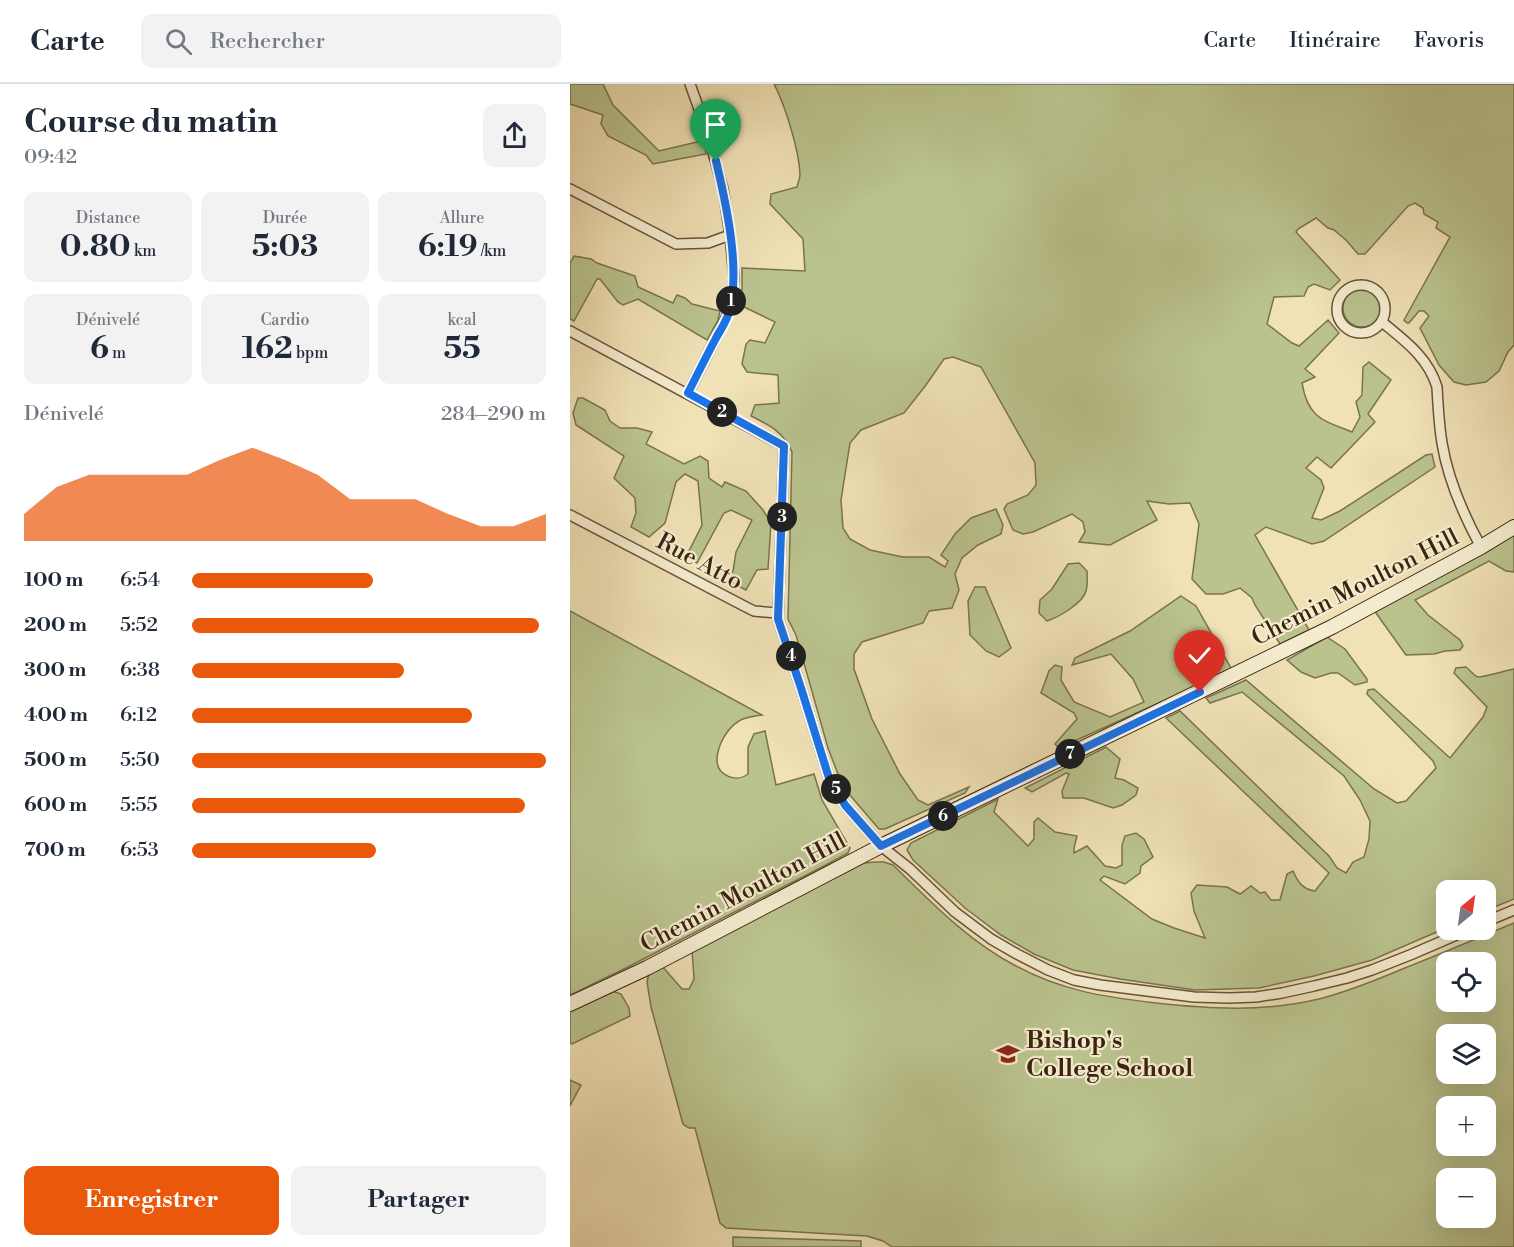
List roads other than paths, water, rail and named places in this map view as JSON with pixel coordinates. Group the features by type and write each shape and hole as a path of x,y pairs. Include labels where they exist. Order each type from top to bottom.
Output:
{"street":[{"path":"688,393 727,316 734,277 723,189 708,134 690,84"},
{"path":"570,189 676,244 708,243 730,235"},
{"path":"1356,285 1374,288 1381,295 1385,304 1382,322 1375,329 1366,333 1356,333 1347,329 1337,314 1340,295 1347,288 1356,285"},
{"path":"1382,322 1423,358 1434,379 1447,466 1454,490 1481,547"},
{"path":"570,331 784,446 780,589 777,613 829,778 845,805 881,846 910,869 955,912 991,939 1048,970 1074,980 1194,998 1256,997 1314,986 1372,970 1444,940"},
{"name":"Rue Atto","path":"570,515 754,611 777,613"},
{"name":"Chemin Moulton Hill","path":"570,1004 647,968 881,846 1332,627 1514,527"},
{"path":"1496,917 1514,910"}],"place":[{"name":"Bishop's College School","path":"1008,1054"}]}
